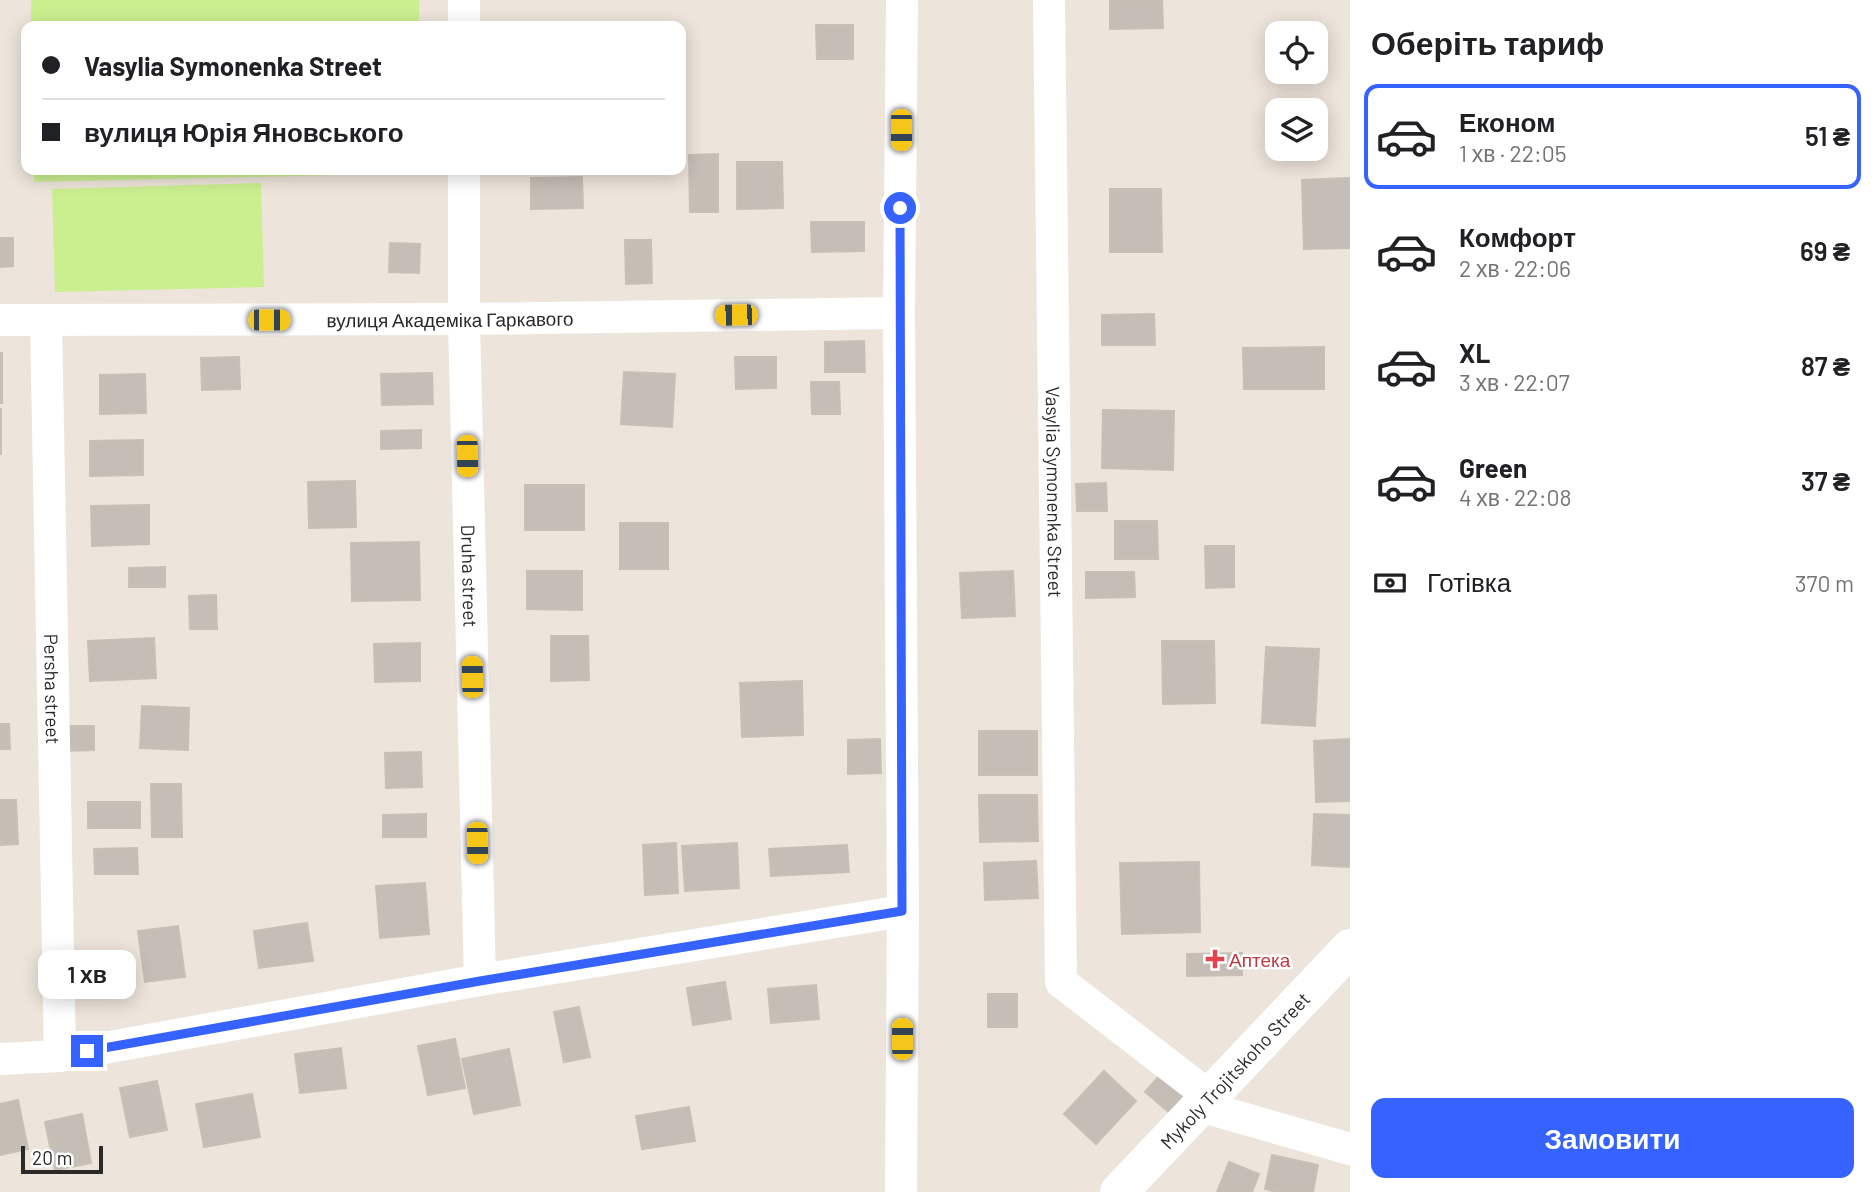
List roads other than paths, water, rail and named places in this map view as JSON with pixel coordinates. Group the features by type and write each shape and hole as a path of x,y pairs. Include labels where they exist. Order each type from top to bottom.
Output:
{"street":[{"path":"464,0 464,21"},
{"path":"901,1192 899,313 902,0"},
{"name":"Vasylia Symonenka Street","path":"1049,0 1061,982 1205,1101"},
{"name":"Druha street","path":"464,175 464,318 480,981"},
{"name":"вулиця Академіка Гаркавого","path":"0,320 899,313"},
{"name":"Persha street","path":"46,321 60,1056"},
{"path":"0,1059 60,1056 480,981 902,911"},
{"name":"Mykoly Trojitskoho Street","path":"1119,1192 1350,948"},
{"path":"1205,1101 1350,1149"}],"place":[{"name":"Аптека","path":"1215,959"}]}
